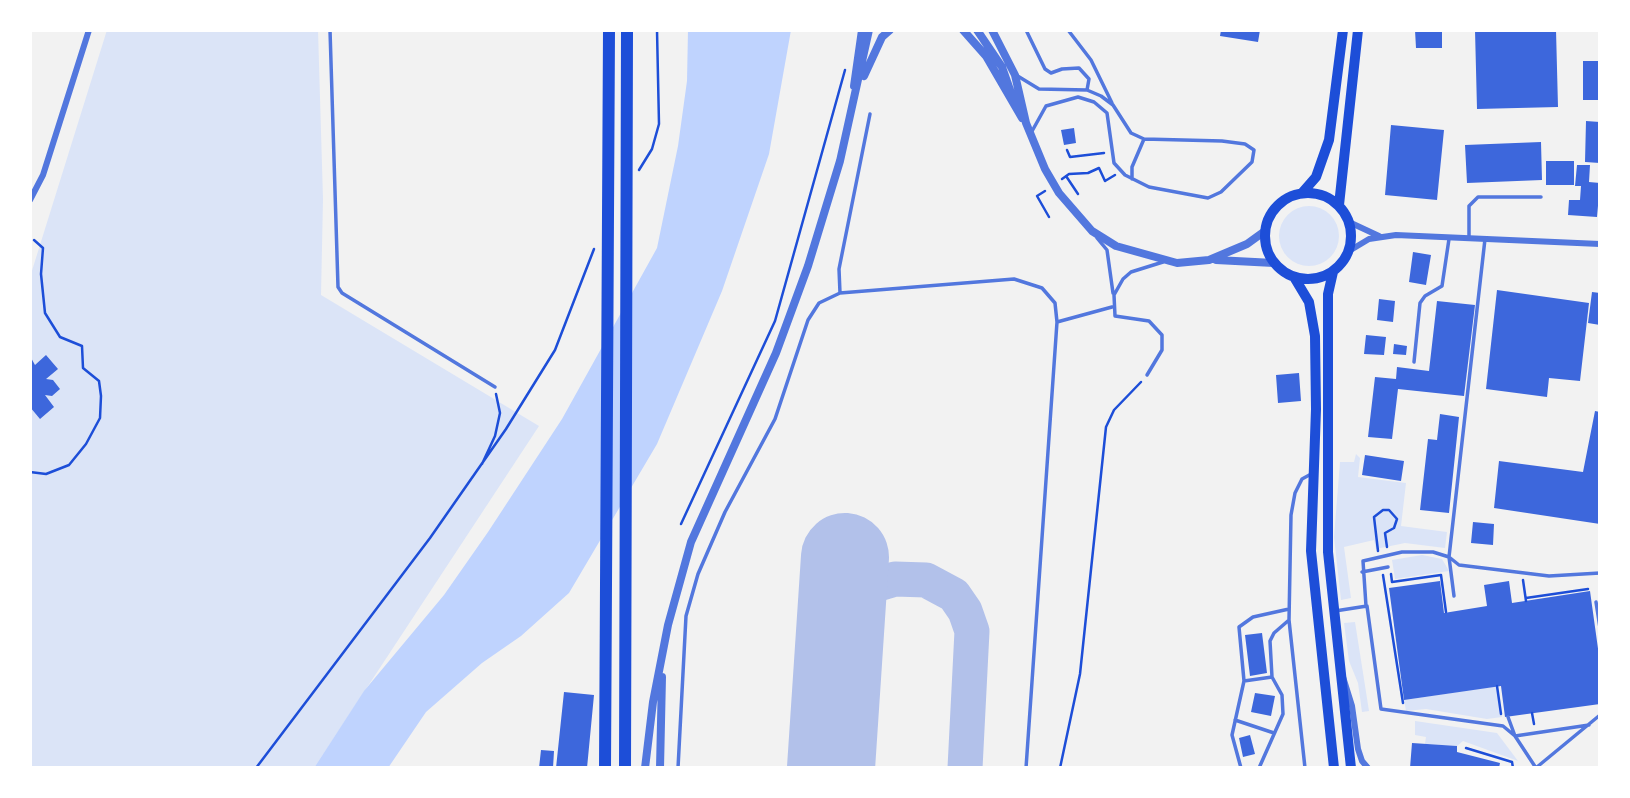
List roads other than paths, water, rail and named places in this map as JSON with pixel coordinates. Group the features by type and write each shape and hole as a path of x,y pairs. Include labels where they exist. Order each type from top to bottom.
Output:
{"highway":[{"path":"605,768 609,30"},
{"path":"625,768 627,30"}],"main road":[{"path":"1334,768 1311,551 1315,336 1309,302 1294,277 1275,263 1267,249 1265,231 1278,205 1302,193 1316,177 1329,140 1343,30"},
{"path":"1339,205 1358,30"},
{"path":"1302,193 1320,194 1339,205 1349,222 1349,251 1332,272 1328,294 1328,552 1351,768"},
{"path":"1294,277 1314,279 1332,272"}],"street":[{"path":"30,200 43,175 89,30"},
{"path":"848,130 862,30"},
{"path":"645,768 662,658 691,542 776,353 823,222 858,89 869,30"},
{"path":"858,89 882,37 890,30"},
{"path":"963,30 986,56 1026,123"},
{"path":"977,30 1002,66 1018,111"},
{"path":"994,31 1015,75 1026,123 1054,185 1092,231 1116,246 1166,261 1275,263"},
{"path":"1349,222 1380,236 1600,244"},
{"path":"1209,260 1247,244 1265,231"},
{"path":"1349,251 1380,236"},
{"path":"660,768 662,658"},
{"path":"1339,670 1348,686 1362,761 1368,768"}],"lane":[{"path":"330,30 338,287 342,293 495,387"},
{"path":"1026,30 1045,69 1051,73 1062,68 1079,68 1089,79 1087,90"},
{"path":"1031,135 1046,106 1079,97 1094,102 1107,113 1114,163 1132,179 1159,190 1208,198 1221,192 1252,162 1254,150 1245,144 1144,139 1131,133 1113,105 1091,60 1068,30"},
{"path":"1015,75 1039,89 1087,90 1113,105"},
{"path":"840,293 839,269 870,114"},
{"path":"1132,179 1132,167 1144,139"},
{"path":"1469,238 1469,206 1478,197 1541,197"},
{"path":"1092,231 1107,250 1114,295"},
{"path":"1414,362 1420,303 1425,296 1441,286 1449,237"},
{"path":"1454,596 1449,557 1485,239"},
{"path":"1147,375 1162,351 1162,335 1149,321 1115,316 1112,307 1114,295 1122,279 1131,272 1166,261"},
{"path":"678,768 686,616 698,575 725,512 775,419 808,320 819,303 840,293 1014,279 1042,288 1055,303 1058,322 1027,768"},
{"path":"1058,322 1112,307"},
{"path":"1306,768 1289,620 1291,515 1295,493 1302,479 1314,472"},
{"path":"1515,736 1503,726 1381,709 1362,572 1363,561 1379,556 1420,552 1449,557 1459,565 1549,576 1600,573"},
{"path":"1362,572 1389,566"},
{"path":"1596,602 1600,628"},
{"path":"1333,611 1367,606"},
{"path":"1241,768 1232,735 1244,681 1239,627 1253,617 1290,609"},
{"path":"1259,768 1283,714 1282,695 1272,677 1270,641 1274,633 1289,620"},
{"path":"1244,681 1272,677"},
{"path":"1508,717 1515,736 1536,768 1600,715"},
{"path":"1235,720 1275,733"},
{"path":"1515,736 1589,724"}],"water":[{"path":"688,30 791,30 769,154 722,291 657,444 569,593 521,636 482,663 426,712 388,768 314,768 364,691 444,595 488,532 562,419 657,248 678,146 687,81"}]}
